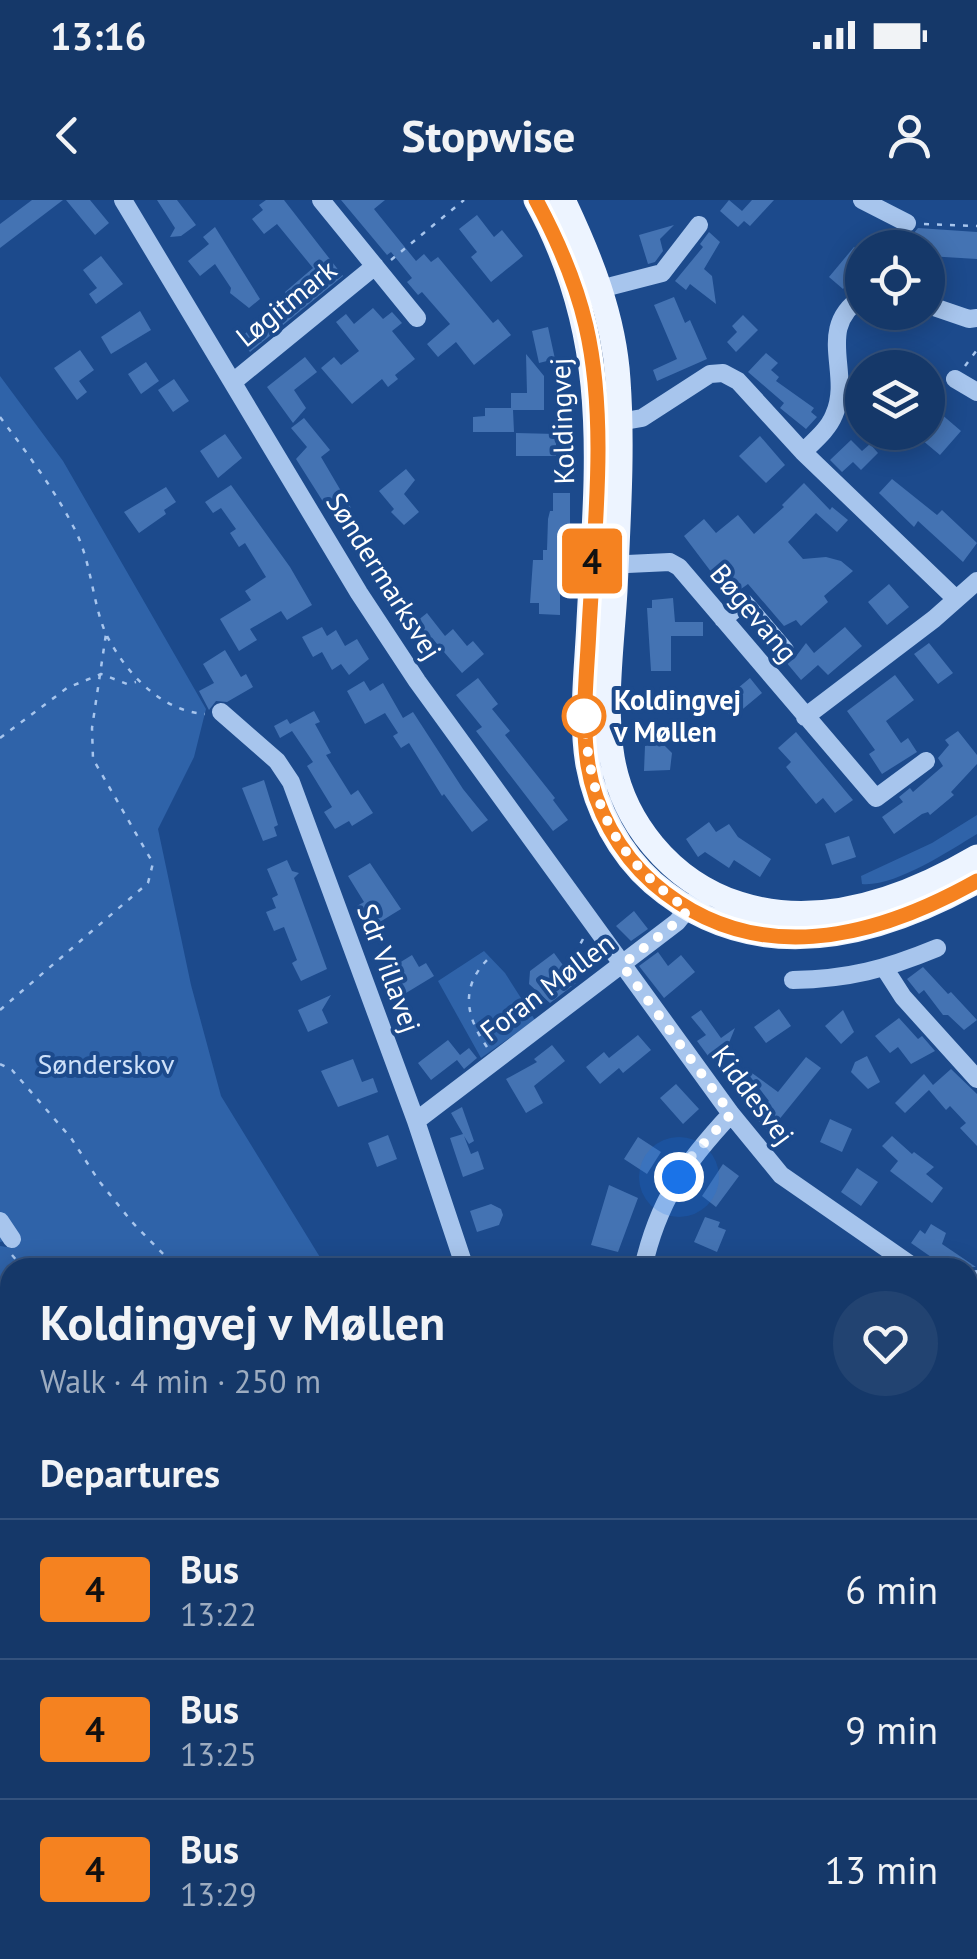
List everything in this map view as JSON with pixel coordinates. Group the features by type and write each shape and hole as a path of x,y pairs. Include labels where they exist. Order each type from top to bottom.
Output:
{"main road":[{"name":"Koldingvej","path":"536,200 571,276 594,369 611,752 621,792 652,846 676,869 722,898 765,910 822,913 912,890 977,857"},
{"name":"Koldingvej","path":"563,200 600,289 618,378 618,422 604,565 584,720 592,782 613,834 643,874 688,910 736,931 781,937 870,927 977,881"}],"street":[{"name":"Søndermarksvej","path":"123,200 359,593 417,681 622,965"},
{"name":"Løgitmark","path":"321,200 417,318"},
{"path":"862,200 906,223"},
{"path":"600,289 662,273 699,226"},
{"name":"Løgitmark","path":"233,382 376,268"},
{"path":"945,311 977,318"},
{"path":"803,452 827,429 835,414 840,394 836,339 845,312"},
{"path":"618,422 642,418 710,374 723,373 738,381 803,452 956,599"},
{"path":"955,379 977,392"},
{"name":"Bøgevang","path":"604,565 670,562 679,566 876,798 926,761"},
{"path":"806,716 977,582"},
{"path":"724,619 744,602 785,650"},
{"name":"Sdr Villavej","path":"221,712 277,762 291,782 463,1258"},
{"name":"Foran Møllen","path":"416,1121 677,922 702,888"},
{"path":"793,980 837,979 885,969 938,948"},
{"name":"Kiddesvej","path":"622,965 731,1114 782,1175 901,1258"},
{"path":"885,969 903,997 977,1079"},
{"path":"645,1258 666,1196 691,1157 731,1114"},
{"path":"0,1221 12,1238"}],"path":[{"path":"376,268 464,200"},
{"path":"906,223 977,226"},
{"path":"955,379 977,350"},
{"path":"0,417 75,528 106,634 138,682 187,712 221,712"},
{"path":"0,1010 148,882 153,862 94,759 92,728 106,634"},
{"path":"0,738 68,688 101,674 126,684 138,682"},
{"path":"597,928 582,940 576,954 597,984"},
{"path":"487,960 472,981 468,1014 496,1060"},
{"path":"0,1064 12,1070 71,1138 98,1181 160,1252 172,1258"}],"green space":[{"name":"Sønderskov","path":"0,376 63,461 206,709 194,757 158,829 191,985 221,1096 320,1258 0,1258 0,1246 13,1248 12,1239 0,1242"},
{"path":"977,815 977,834 952,849 906,874 862,884 861,876 932,843"},
{"path":"484,951 505,973 535,1020 481,1058 438,981"}],"building":[{"path":"32,200 63,200 0,248 0,224"},
{"path":"66,200 90,200 109,223 95,235"},
{"path":"157,200 177,200 196,225 181,236 170,237 175,228"},
{"path":"266,200 284,200 343,276 250,352 239,339 262,319 267,325 292,303 285,292 313,268 277,224 264,234 252,219 263,210 259,205"},
{"path":"341,200 385,200 374,209 416,261 424,254 431,262 438,257 493,323 498,319 511,335 474,365 456,342 438,357 427,344 450,324 422,292 418,295 407,282 412,278 391,252 387,255"},
{"path":"729,200 742,211 752,200 774,200 750,226 744,221 738,227 720,211"},
{"path":"477,215 494,237 502,230 523,256 491,282 471,257 477,252 459,229"},
{"path":"674,225 660,239 663,251 655,262 648,264 639,235"},
{"path":"215,227 260,299 249,308 230,293 231,288 215,264 200,276 188,261 209,244 203,237"},
{"path":"918,228 977,232 977,259 945,257 945,230"},
{"path":"709,232 720,242 704,269 712,276 716,304 690,284 686,290 675,281 703,247 700,244"},
{"path":"101,256 123,284 96,304 89,294 97,288 83,270"},
{"path":"845,258 843,289 829,277"},
{"path":"674,297 685,323 690,320 707,359 657,381 653,370 677,359 654,305"},
{"path":"373,308 383,319 392,312 402,323 392,331 415,359 395,375 398,379 388,387 382,379 352,404 321,368 334,357 341,365 359,351 336,322 346,314 354,324"},
{"path":"140,311 151,330 111,354 101,337"},
{"path":"743,315 758,330 736,352 727,342 737,332 732,326"},
{"path":"548,327 555,359 539,363 532,331"},
{"path":"80,350 94,370 79,381 87,392 77,400 54,368"},
{"path":"766,353 778,363 771,370 779,377 776,381 814,408 811,412 817,417 806,429 780,408 784,403 748,372"},
{"path":"526,354 544,376 544,410 513,410 514,432 473,432 473,417 485,416 485,408 511,408 511,393 527,393"},
{"path":"305,357 317,372 294,390 306,408 293,423 267,387"},
{"path":"146,362 159,381 141,394 128,374"},
{"path":"174,379 189,401 173,412 158,390"},
{"path":"945,417 961,431 945,449"},
{"path":"304,418 330,450 321,457 351,508 334,519 296,459 307,447 291,428"},
{"path":"516,433 556,434 556,456 516,456"},
{"path":"225,434 242,458 218,478 200,451"},
{"path":"760,436 785,465 766,483 739,456"},
{"path":"845,446 845,450 878,453 861,470 853,462 842,472 830,460"},
{"path":"406,469 415,480 404,494 419,512 404,525 379,491"},
{"path":"892,479 937,515 942,510 977,543 963,562 918,521 914,527 879,493"},
{"path":"804,483 830,510 832,507 848,520 837,532 816,513 788,542 803,559 826,557 841,561 853,571 824,596 828,602 801,626 796,620 784,626 748,584 734,594 684,536 704,519 716,533 738,515 754,534"},
{"path":"231,485 290,567 312,605 287,620 281,611 250,629 257,640 239,651 220,619 251,600 245,591 266,577 245,543 239,547 230,533 236,529 221,508 213,513 205,502"},
{"path":"166,487 176,502 139,533 124,512"},
{"path":"553,493 570,493 570,559 565,559 565,576 560,576 560,615 539,614 539,603 530,603 533,560 543,560 543,550 547,550"},
{"path":"889,584 909,607 887,625 868,602"},
{"path":"673,598 675,622 703,622 703,636 671,636 671,671 651,671 647,608 652,608 652,600"},
{"path":"427,613 445,636 453,629 467,646 473,641 484,654 462,673 432,638 426,643 412,625"},
{"path":"322,627 327,636 336,630 345,646 357,639 369,659 349,675 341,664 332,670 322,652 313,657 302,637"},
{"path":"845,627 862,646 828,675 818,665 801,680 786,662 794,659 806,643 814,653"},
{"path":"929,643 953,673 938,684 914,654"},
{"path":"225,650 241,677 246,674 253,687 227,702 216,701 209,710 199,691 214,683 203,664"},
{"path":"895,675 914,700 886,721 901,743 908,738 917,752 882,774 869,754 875,750 847,711"},
{"path":"478,678 498,704 492,709 510,731 505,735 568,820 553,831 476,731 482,727 456,695"},
{"path":"750,678 762,693 732,718 720,703"},
{"path":"364,681 370,691 383,683 403,718 413,712 488,820 472,832 442,796 409,743 401,748 393,736 398,733 385,713 365,724 347,691"},
{"path":"314,711 320,722 315,724 331,753 326,755 351,795 358,790 373,813 352,826 349,821 335,829 324,812 332,807 307,766 313,762 292,731 280,738 274,726 287,719 290,724"},
{"path":"958,731 977,755 977,764 951,792 954,795 930,815 922,814 894,834 882,817 903,802 899,797 910,788 913,792 943,766 938,758 949,745 945,740"},
{"path":"796,732 853,800 835,813 823,798 816,804 786,767 791,762 778,748"},
{"path":"663,744 672,753 670,770 644,771 645,746"},
{"path":"264,780 278,825 274,827 277,836 263,841 242,788"},
{"path":"709,822 716,832 729,824 738,837 771,859 760,877 734,860 729,868 705,852 698,857 686,839"},
{"path":"849,836 856,857 832,865 825,844"},
{"path":"287,860 292,871 299,873 294,878 327,969 301,981 292,963 297,960 284,927 274,931 266,912 276,908 272,898 278,895 267,869"},
{"path":"370,863 401,909 370,928 357,906 364,902 348,876"},
{"path":"634,911 648,929 631,941 616,926"},
{"path":"658,952 668,966 681,955 695,972 664,998 639,966"},
{"path":"554,953 576,983 550,1003 529,984 530,971"},
{"path":"412,955 419,967 426,963 434,976 406,993 391,968"},
{"path":"923,967 977,1020 964,1030 943,1015 924,990 919,994 907,979"},
{"path":"331,995 322,1010 328,1023 308,1032 298,1010"},
{"path":"779,1009 791,1026 766,1043 754,1027"},
{"path":"701,1010 721,1038 735,1028 726,1050 711,1060 697,1041 706,1035 691,1017"},
{"path":"843,1010 854,1032 841,1044 825,1026"},
{"path":"899,1018 935,1051 911,1064 898,1047 890,1053 875,1036"},
{"path":"638,1035 651,1050 623,1073 619,1068 600,1084 586,1067 604,1052 609,1058"},
{"path":"448,1040 460,1055 469,1048 477,1058 464,1069 457,1060 431,1080 418,1063"},
{"path":"552,1045 565,1061 534,1086 543,1103 526,1113 506,1079 537,1062 534,1059"},
{"path":"867,1056 880,1082 868,1089 851,1072 855,1062"},
{"path":"806,1057 821,1068 769,1132 753,1115 769,1101 749,1075 752,1073 778,1092"},
{"path":"353,1059 362,1082 373,1078 378,1092 338,1107 321,1071"},
{"path":"951,1069 977,1094 977,1146 960,1128 966,1123 950,1106 946,1110 929,1090 905,1113 895,1103 924,1074 933,1085"},
{"path":"676,1084 699,1109 683,1124 660,1098"},
{"path":"462,1107 474,1141 469,1144 464,1136 471,1154 478,1151 484,1169 463,1177 450,1138 463,1134 451,1113"},
{"path":"830,1119 852,1129 842,1152 820,1142"},
{"path":"388,1135 397,1159 377,1167 368,1143"},
{"path":"892,1136 934,1167 926,1174 943,1188 932,1203 890,1171 898,1161 882,1146"},
{"path":"638,1137 661,1152 647,1174 624,1159"},
{"path":"723,1164 739,1176 716,1207 702,1196"},
{"path":"857,1168 878,1182 861,1206 841,1192"},
{"path":"609,1185 638,1198 618,1252 591,1245"},
{"path":"491,1204 501,1209 499,1225 477,1232 470,1211"},
{"path":"705,1217 720,1222 718,1227 726,1230 717,1252 694,1242"},
{"path":"931,1224 946,1233 942,1244 963,1258 933,1258 911,1243 920,1230 925,1234"}],"bus line":[{"name":"4","path":"536,200 571,276 594,369 596,470 584,720 592,782 613,834 643,874 688,910 711,923 760,935 804,936 870,927 950,896 977,881"}],"place":[{"name":"Koldingvej v Møllen","path":"584,716"}],"route":[{"path":"584,716 592,782 613,834 643,874 688,910 622,965 731,1114 691,1157 679,1177"}]}
